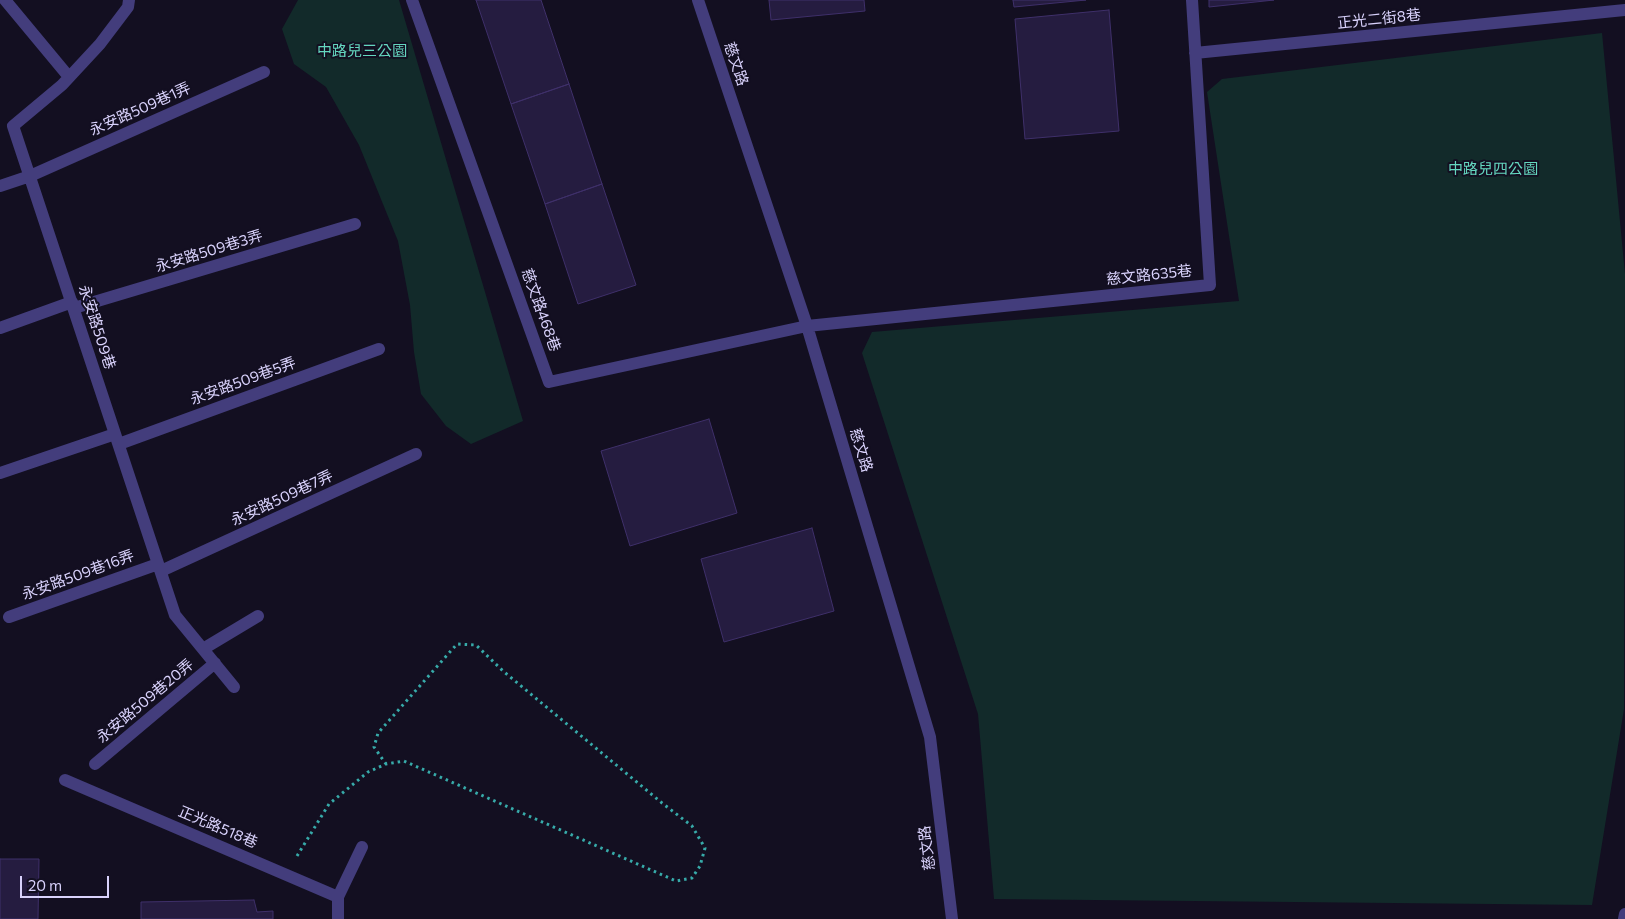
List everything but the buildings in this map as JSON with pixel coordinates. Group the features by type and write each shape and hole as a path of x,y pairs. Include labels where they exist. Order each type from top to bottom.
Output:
{"street":[{"path":"5,0 69,77"},
{"name":"永安路509巷","path":"129,0 128,7 100,44 62,85 13,126 175,615 234,686"},
{"name":"慈文路468巷","path":"412,0 550,382 808,326"},
{"name":"慈文路","path":"698,0 808,326 930,737 952,919"},
{"name":"慈文路635巷","path":"808,326 1210,285 1192,0"},
{"name":"正光二街8巷","path":"1195,53 1625,10"},
{"name":"永安路509巷1弄","path":"0,186 30,176 264,72"},
{"name":"永安路509巷3弄","path":"0,328 354,224"},
{"name":"永安路509巷5弄","path":"0,473 117,439 379,349"},
{"name":"永安路509巷7弄","path":"160,568 416,454"},
{"name":"永安路509巷16弄","path":"8,617 160,568"},
{"path":"203,649 258,616"},
{"name":"永安路509巷20弄","path":"95,764 215,663"},
{"name":"正光路518巷","path":"65,780 338,897"},
{"path":"338,919 338,897 362,847"},
{"path":"1624,919 1625,914"}],"path":[{"path":"286,874 329,804 368,772 386,764 404,760 676,881 692,878 700,866 705,848 692,826 502,671 476,645 457,644 378,733 374,747 386,764"}],"green space":[{"name":"中路兒三公園","path":"298,0 399,0 523,421 471,444 446,426 421,394 414,352 410,305 398,241 359,145 326,87 294,64 282,29"},
{"name":"中路兒四公園","path":"1602,33 1625,274 1624,709 1592,905 994,899 978,714 862,353 872,332 1239,301 1207,92 1222,79"}]}
